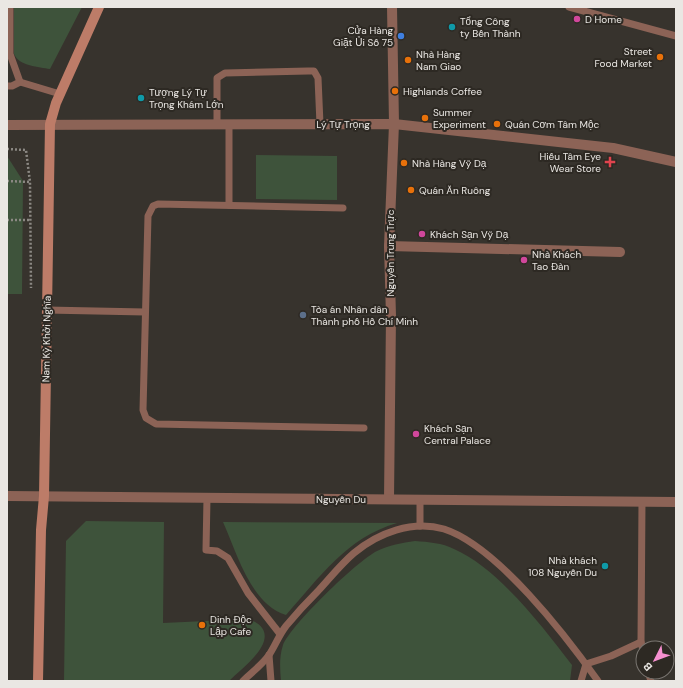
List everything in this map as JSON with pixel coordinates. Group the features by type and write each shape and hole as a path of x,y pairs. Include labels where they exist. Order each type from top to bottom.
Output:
{"main road":[{"name":"Nam Kỳ Khởi Nghĩa","path":"38,681 41,530 44,496 50,124 60,94 99,7"}],"street":[{"name":"Nguyễn Trung Trực","path":"389,499 391,316 389,246 394,124 392,7"},
{"name":"Lý Tự Trọng","path":"7,125 394,124 613,148 676,162"},
{"path":"389,246 620,252"},
{"name":"Nguyễn Du","path":"7,496 676,502"}],"lane":[{"path":"10,7 10,54 20,82"},
{"path":"569,7 676,36"},
{"path":"217,125 217,78 226,73 308,71 314,71 318,78 320,124"},
{"path":"7,86 12,86 20,82 60,94"},
{"path":"229,124 229,205"},
{"path":"343,208 158,204 149,210 143,410 146,418 156,424 364,428"},
{"path":"46,310 146,312"},
{"path":"207,498 206,550 217,551 228,558 248,593 280,634"},
{"path":"420,500 420,526"},
{"path":"641,640 642,502"},
{"path":"243,681 269,655 280,634 354,554 387,533 399,529 420,526 438,528 452,533 472,544 494,561 535,602 586,664 598,681"},
{"path":"586,664 611,656 635,645"},
{"path":"269,655 271,681"},
{"path":"581,681 586,664"}],"path":[{"path":"7,148 26,150 30,182 31,288"},
{"path":"7,181 30,182"},
{"path":"7,220 30,220"}],"green space":[{"path":"14,7 82,7 50,69 35,67 20,61 14,54"},
{"path":"256,155 337,156 337,200 256,199"},
{"path":"7,156 23,181 22,294 7,294"},
{"path":"86,521 164,522 163,623 249,619 260,626 264,633 264,642 252,659 229,681 64,681 66,541"},
{"path":"223,522 397,523 363,538 348,549 335,560 286,615 263,601 254,589 240,562"},
{"path":"415,541 440,544 454,549 471,558 503,584 534,617 572,665 570,681 281,681 280,658 283,645 298,623 311,609 355,567 377,551 400,543"}],"place":[{"name":"D Home","path":"577,19"},
{"name":"Tổng Công ty Bến Thành","path":"452,27"},
{"name":"Cửa Hàng Giặt Ủi Số 75","path":"401,36"},
{"name":"Street Food Market","path":"660,57"},
{"name":"Nhà Hàng Nam Giao","path":"408,60"},
{"name":"Highlands Coffee","path":"395,91"},
{"name":"Tượng Lý Tự Trọng Khám Lớn","path":"141,98"},
{"name":"Summer Experiment","path":"425,118"},
{"name":"Quán Cơm Tâm Mộc","path":"497,124"},
{"name":"Hiếu Tâm Eye Wear Store","path":"610,162"},
{"name":"Nhà Hàng Vỹ Dạ","path":"404,163"},
{"name":"Quán Ăn Ruông","path":"411,190"},
{"name":"Khách Sạn Vỹ Dạ","path":"422,234"},
{"name":"Nhà Khách Tao Đàn","path":"524,260"},
{"name":"Tòa án Nhân dân Thành phố Hồ Chí Minh","path":"303,315"},
{"name":"Khách Sạn Central Palace","path":"416,434"},
{"name":"Nhà khách 108 Nguyễn Du","path":"605,566"},
{"name":"Dinh Độc Lập Cafe","path":"202,625"}]}
